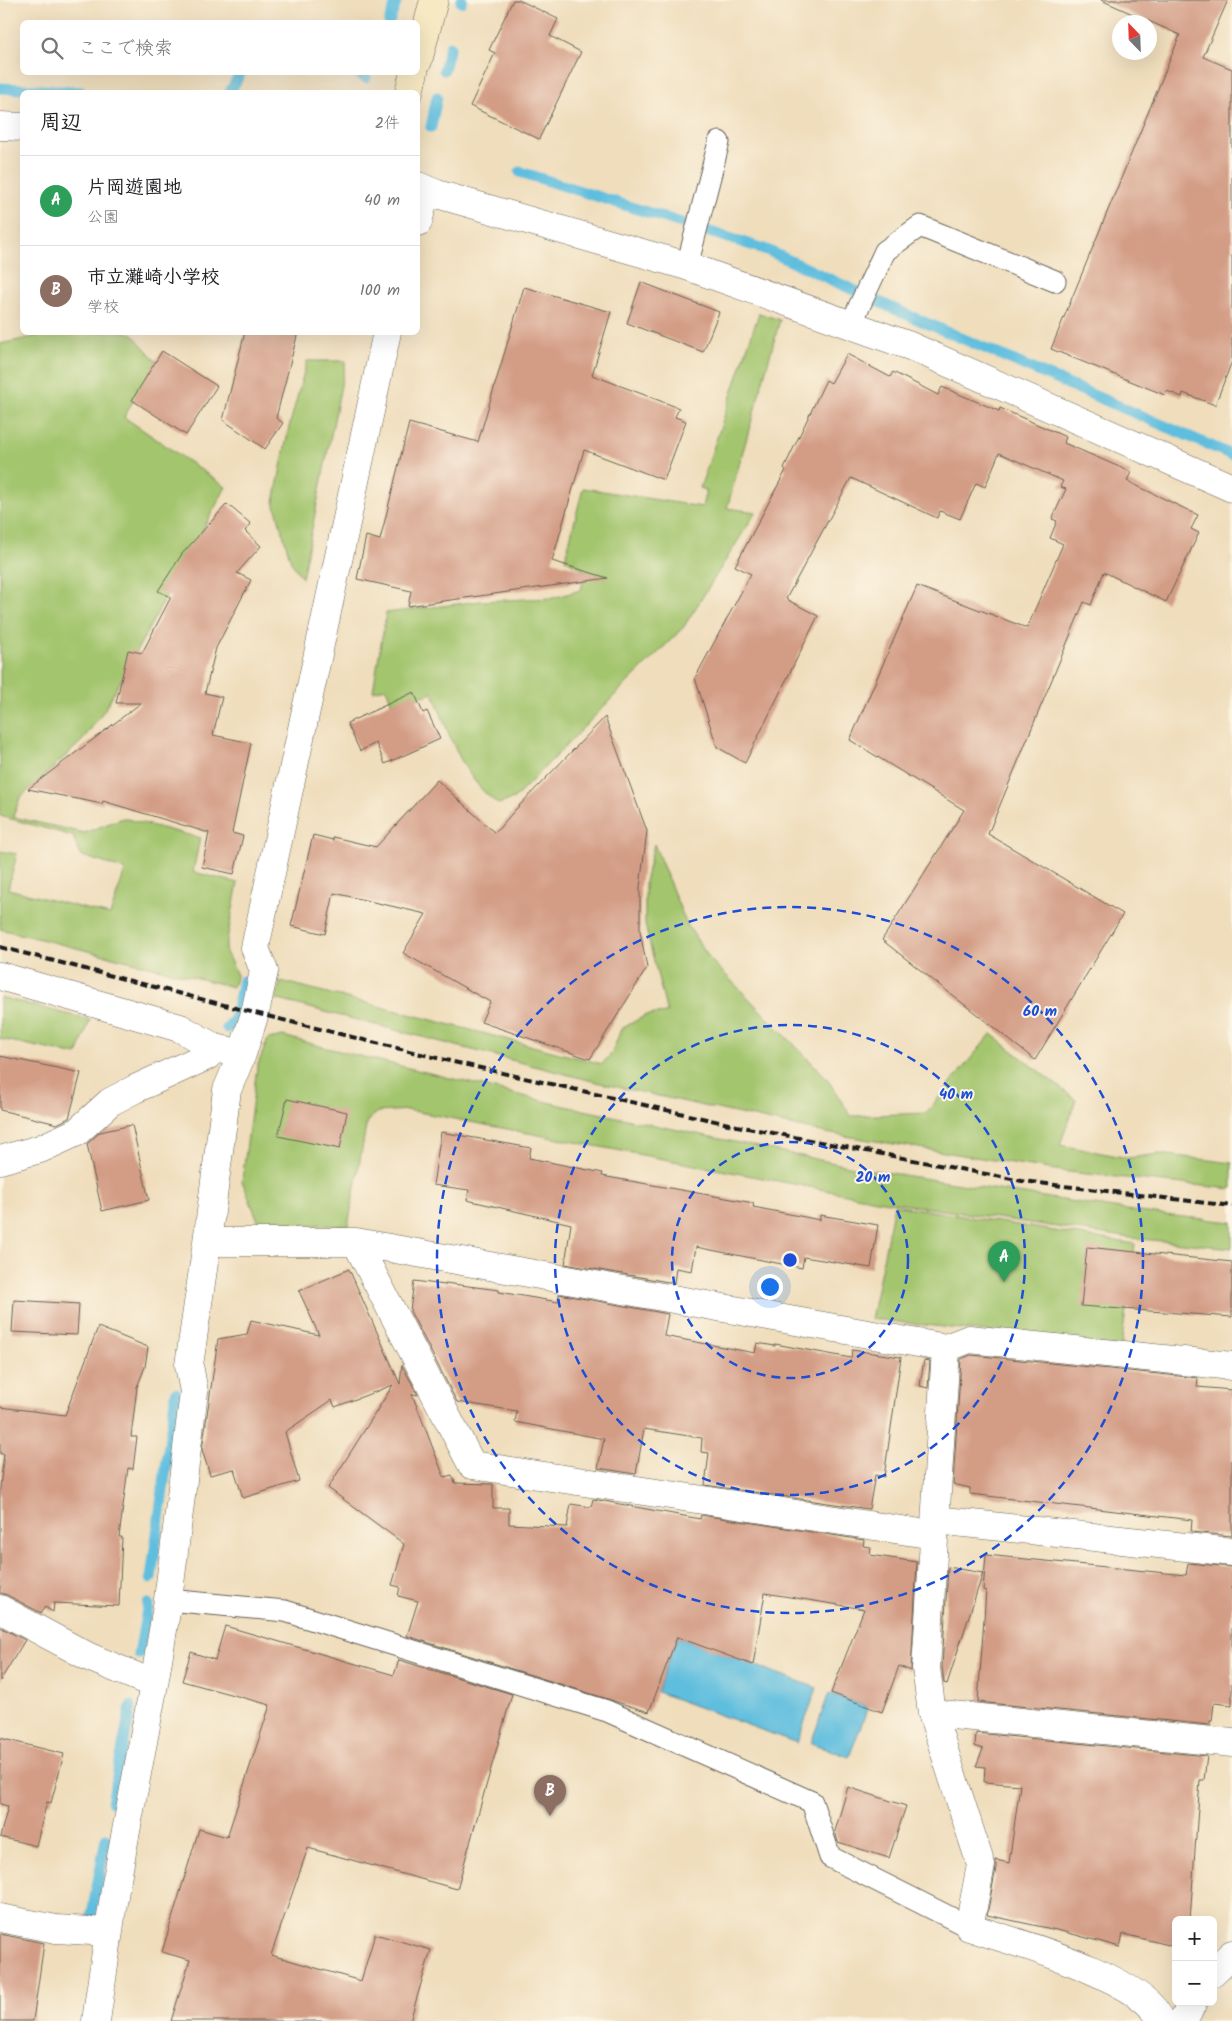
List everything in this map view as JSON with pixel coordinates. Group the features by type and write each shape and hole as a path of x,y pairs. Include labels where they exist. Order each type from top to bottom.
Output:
{"street":[{"path":"420,52 434,0"},
{"path":"410,90 413,75"},
{"path":"0,126 20,127"},
{"path":"420,206 422,189 687,266 860,305 910,346 1232,488"},
{"path":"96,2021 115,1889 168,1600 194,1392 189,1365 227,1090 242,1054 255,1014 264,972 254,948 386,335"},
{"path":"0,976 180,1028 215,1048 242,1054"},
{"path":"0,1160 40,1149 77,1132 110,1102 207,1056 215,1048"},
{"path":"207,1242 356,1242 946,1348 969,1339 1232,1366"},
{"path":"356,1242 472,1465 935,1528 1232,1552"},
{"path":"946,1348 926,1668 932,1713 981,1865 969,1927 1074,1961 1139,1994 1160,2016 1161,2021"},
{"path":"0,1608 89,1657 154,1684"},
{"path":"932,1713 1232,1743"},
{"path":"0,1918 56,1929 109,1932"},
{"path":"1217,1968 1232,1954"},
{"path":"1183,2021 1191,2006"}],"lane":[{"path":"687,266 719,142"},
{"path":"860,305 885,251 920,226 1055,281"},
{"path":"168,1600 284,1611 607,1711 812,1802 830,1857 969,1927"}],"green space":[{"path":"759,313 780,320 727,508 756,512 683,628 514,799 498,804 474,781 465,768 433,693 392,705 386,688 373,691 386,613 481,601 553,598 581,590 585,571 565,559 583,488 702,507 706,490 700,488"},
{"path":"43,335 133,335 156,361 124,417 226,487 105,709 82,741 20,798 13,817 84,833 123,818 200,838 193,872 238,883 225,950 237,975 233,987 0,929 0,851 17,854 8,889 110,915 125,870 80,855 73,836 0,816 0,344"},
{"path":"307,361 346,361 302,578 291,562 274,502 289,427"},
{"path":"654,844 686,923 710,959 826,1077 851,1116 926,1113 991,1034 1076,1100 1060,1145 1128,1158 1160,1154 1232,1163 1232,1189 1068,1172 826,1133 604,1084 275,999 281,981 602,1064 612,1053 621,1029 646,1015 667,1013 645,925 645,882"},
{"path":"0,997 90,1020 77,1055 0,1039"},
{"path":"283,1036 560,1105 858,1168 1146,1213 1232,1222 1232,1248 1131,1238 882,1201 408,1110 378,1112 367,1121 348,1226 259,1223 242,1181 257,1067 268,1039"},
{"path":"894,1205 1135,1244 1121,1347 871,1319"}],"water":[{"path":"677,1637 817,1688 797,1743 657,1692"},
{"path":"829,1693 868,1707 849,1757 811,1743"}],"building":[{"path":"513,0 519,0 558,19 550,36 581,52 539,139 470,106 495,53 489,50"},
{"path":"1101,0 1228,0 1203,57 1232,69 1232,361 1215,405 1183,393 1182,397 1167,391 1165,395 1051,349 1180,35 1157,25 1157,15 1135,15"},
{"path":"641,282 719,312 703,352 627,323"},
{"path":"524,287 611,312 592,375 679,408 675,417 686,421 664,480 584,450 552,561 608,578 408,606 411,591 357,579 366,536 380,540 409,423 478,442"},
{"path":"244,335 297,335 276,418 283,423 265,449 223,420"},
{"path":"162,351 217,386 186,435 132,400"},
{"path":"847,354 890,377 893,372 938,395 942,387 999,411 1000,408 1066,437 1064,443 1131,472 1127,481 1198,515 1191,529 1199,533 1166,602 1104,572 1091,605 1084,602 988,834 1123,914 1035,1060 882,940 964,810 850,740 917,586 1027,628 1063,544 1050,538 1057,521 1052,519 1066,489 1060,487 1063,481 999,453 985,487 976,483 960,519 940,511 937,518 851,478 786,599 818,616 745,763 717,747 695,678 751,574 735,566 786,470 784,468 826,380 831,383"},
{"path":"227,504 251,524 245,531 261,546 237,573 251,580 216,648 205,693 222,697 213,735 251,743 232,833 243,836 234,874 202,867 209,833 103,801 102,804 28,789 141,703 116,703 128,650 142,653 171,597 158,591 182,554"},
{"path":"414,692 423,713 427,711 440,739 385,764 376,743 360,751 347,723"},
{"path":"605,717 647,831 640,887 640,931 647,968 590,1059 481,1022 490,1002 403,953 426,914 334,893 325,934 291,926 313,835 333,840 333,837 376,847 437,780 495,833"},
{"path":"0,1056 81,1073 69,1118 57,1124 0,1110"},
{"path":"287,1099 347,1112 340,1149 278,1136"},
{"path":"132,1125 149,1200 102,1211 87,1144 100,1132"},
{"path":"441,1132 531,1148 529,1158 603,1173 602,1176 754,1203 753,1207 820,1220 820,1215 878,1225 871,1268 804,1257 802,1268 696,1247 692,1271 676,1268 674,1283 565,1264 571,1224 467,1200 469,1190 433,1185"},
{"path":"1087,1247 1232,1262 1232,1317 1081,1306"},
{"path":"349,1269 400,1384 402,1365 418,1395 412,1394 444,1477 452,1475 455,1483 493,1484 493,1508 509,1508 509,1524 567,1527 571,1504 591,1507 593,1499 700,1519 701,1515 864,1540 863,1546 871,1547 870,1555 917,1562 911,1671 899,1666 882,1712 831,1693 864,1609 765,1593 753,1665 677,1637 649,1712 407,1636 418,1601 398,1596 400,1587 392,1585 404,1544 328,1488 393,1385 335,1407 332,1400 285,1432 299,1481 243,1498 234,1469 210,1475 202,1450 218,1339 247,1334 251,1320 319,1335 299,1291"},
{"path":"414,1281 499,1290 499,1292 558,1302 559,1294 668,1314 664,1336 755,1353 757,1343 775,1346 775,1344 851,1358 852,1350 901,1357 884,1477 875,1475 869,1509 705,1485 709,1453 701,1452 702,1438 644,1429 636,1474 598,1468 604,1439 515,1422 517,1411 457,1402 410,1311"},
{"path":"14,1300 79,1304 77,1335 12,1332"},
{"path":"98,1327 148,1347 145,1367 137,1387 131,1437 137,1437 133,1469 128,1468 119,1537 122,1537 119,1606 54,1603 53,1612 45,1607 41,1613 0,1593 0,1487 4,1454 0,1454 0,1407 65,1415"},
{"path":"971,1355 1198,1378 1197,1387 1232,1390 1232,1536 1191,1532 1192,1520 970,1494 970,1488 953,1484 961,1359"},
{"path":"924,1360 930,1361 928,1388 920,1386"},
{"path":"986,1555 1186,1575 1188,1563 1232,1567 1232,1705 1214,1703 1210,1725 978,1702 986,1591 983,1590"},
{"path":"948,1567 983,1573 947,1684 944,1683 942,1667"},
{"path":"225,1626 394,1675 399,1660 512,1694 457,1889 308,1848 271,1955 361,1981 375,1934 431,1950 410,2021 171,2021 190,1960 162,1952 199,1829 227,1837 270,1705 182,1681 191,1652 215,1660"},
{"path":"0,1627 25,1640 0,1681"},
{"path":"976,1733 1207,1756 1204,1780 1200,1780 1190,1916 1172,1916 1172,1946 1123,1934 1120,1947 1061,1931 987,1915 996,1860 1009,1863 1020,1785 984,1782 985,1767 976,1766 983,1749 975,1746"},
{"path":"0,1738 64,1754 51,1803 47,1802 36,1846 0,1837 8,1806 0,1804"},
{"path":"848,1787 906,1806 889,1858 838,1842 835,1831"},
{"path":"0,1934 44,1943 33,2021 0,2021"}],"waterway":[{"path":"390,20 397,0"},
{"path":"444,70 450,46"},
{"path":"231,90 239,75"},
{"path":"361,75 366,78"},
{"path":"0,88 40,90"},
{"path":"431,127 437,97"},
{"path":"520,172 767,250 901,312 1232,455"},
{"path":"227,1028 235,1019 243,981"},
{"path":"151,1578 176,1393"},
{"path":"139,1654 148,1604"},
{"path":"112,1802 131,1706"},
{"path":"91,1919 106,1838"}],"railway":[{"path":"0,947 445,1060 737,1126 1022,1181 1232,1206"}],"place":[{"name":"片岡遊園地","path":"1004,1282"},
{"name":"市立灘崎小学校","path":"550,1816"}]}
